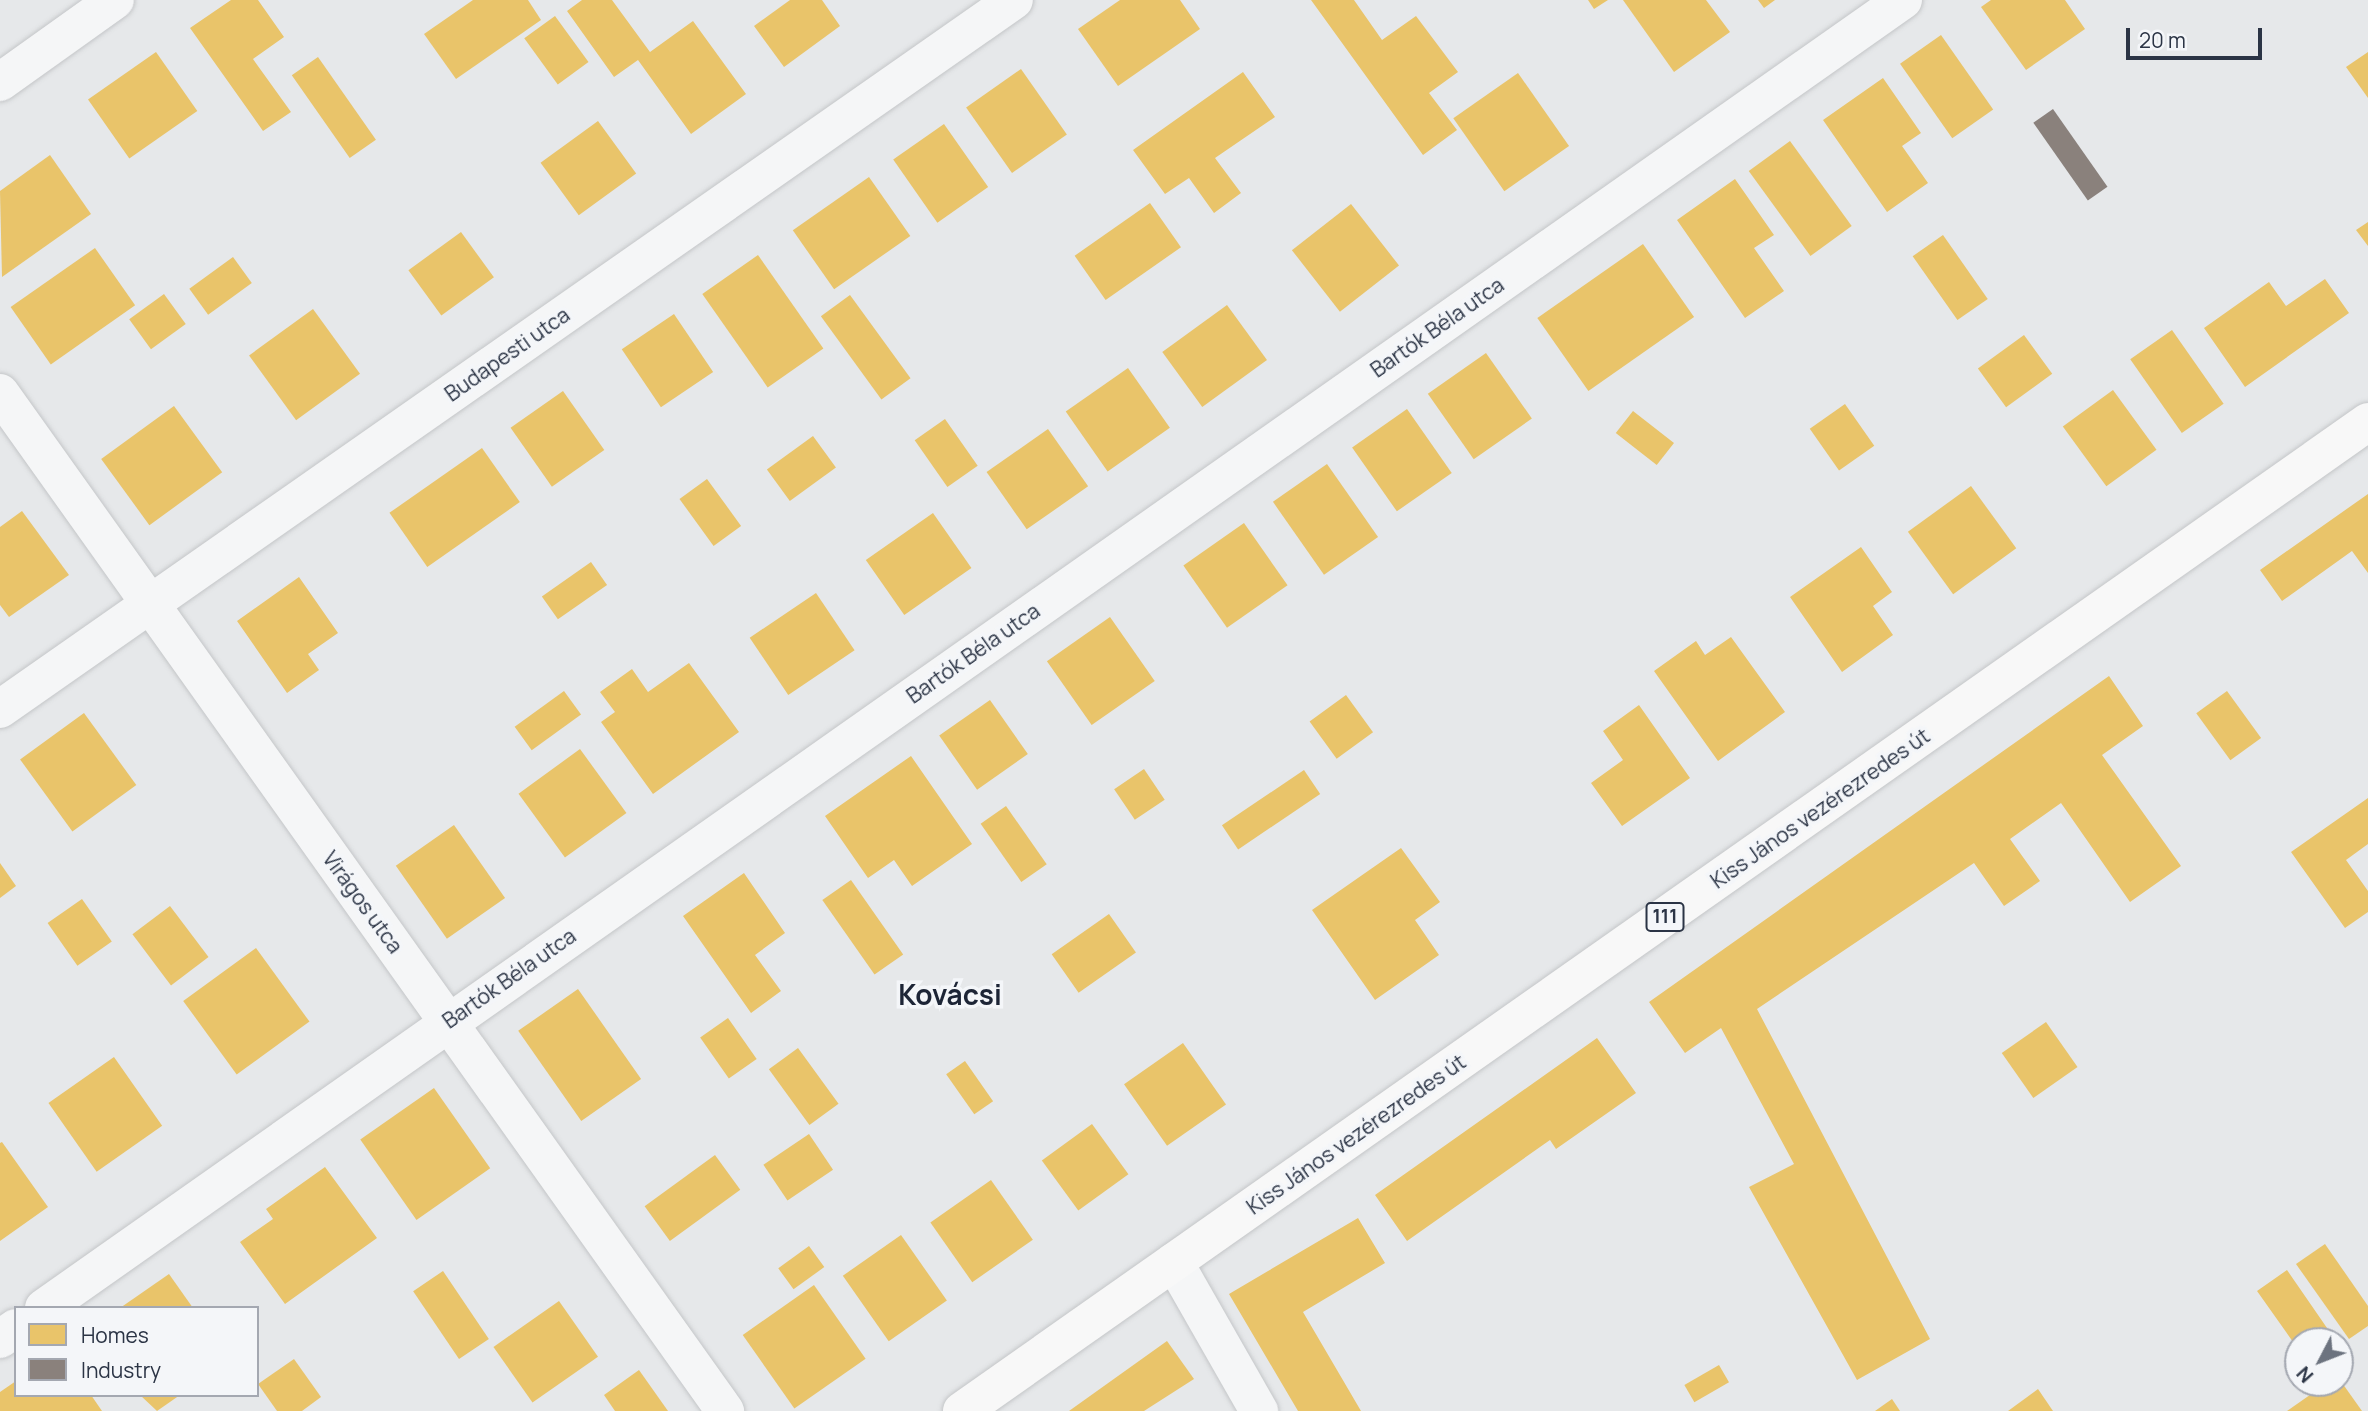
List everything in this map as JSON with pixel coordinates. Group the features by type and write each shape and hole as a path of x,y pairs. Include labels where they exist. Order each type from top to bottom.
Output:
{"main road":[{"name":"Kiss János vezérezredes út","path":"962,1411 2368,422"}],"street":[{"path":"0,82 115,0"},
{"name":"Budapesti utca","path":"0,709 1014,0"},
{"name":"Bartók Béla utca","path":"47,1306 449,1020 1903,0"},
{"name":"Virágos utca","path":"0,393 148,605 449,1020 725,1411"},
{"path":"1174,1262 1259,1411"}],"building: Homes":[{"path":"231,0 258,0 284,37 253,59 291,112 263,131 190,28"},
{"path":"473,0 528,0 541,20 456,79 424,34"},
{"path":"582,0 612,0 650,52 693,21 746,94 691,134 638,60 614,77 567,11"},
{"path":"790,0 822,0 840,26 784,67 754,26"},
{"path":"1120,0 1180,0 1200,29 1118,86 1078,29"},
{"path":"1311,0 1354,0 1382,40 1416,16 1458,72 1429,93 1457,130 1423,155"},
{"path":"1588,0 1608,0 1594,9"},
{"path":"1623,0 1706,0 1730,32 1674,72"},
{"path":"1758,0 1775,0 1764,8"},
{"path":"1991,0 2065,0 2085,29 2026,70 1981,7"},
{"path":"555,16 589,62 558,84 524,38"},
{"path":"1941,35 1993,110 1952,138 1900,64"},
{"path":"156,52 197,111 129,159 88,100"},
{"path":"2368,52 2368,98 2346,67"},
{"path":"318,57 376,140 350,158 292,75"},
{"path":"1021,69 1067,135 1012,173 966,107"},
{"path":"1243,72 1275,117 1215,158 1241,193 1214,213 1189,178 1165,194 1133,150"},
{"path":"1518,73 1569,146 1504,191 1453,118"},
{"path":"1883,78 1921,133 1902,146 1928,183 1887,212 1823,120"},
{"path":"598,121 636,174 579,215 541,163"},
{"path":"944,124 988,187 937,223 893,160"},
{"path":"1790,141 1852,226 1810,256 1749,171"},
{"path":"50,155 91,214 2,277 0,191"},
{"path":"869,177 910,236 834,289 793,230"},
{"path":"1735,179 1774,235 1754,248 1784,291 1745,318 1677,220"},
{"path":"1150,203 1181,247 1106,300 1075,256"},
{"path":"1351,204 1399,265 1340,312 1292,250"},
{"path":"2368,222 2368,246 2356,230"},
{"path":"461,232 494,277 441,316 408,270"},
{"path":"1943,235 1988,299 1957,320 1913,256"},
{"path":"1643,244 1694,317 1588,391 1537,318"},
{"path":"95,248 135,305 51,364 11,307"},
{"path":"758,255 823,348 768,387 702,294"},
{"path":"233,257 252,283 208,315 189,289"},
{"path":"2325,279 2349,313 2245,387 2204,328 2269,282 2286,306"},
{"path":"164,294 186,324 151,349 129,319"},
{"path":"850,295 911,378 881,399 821,316"},
{"path":"1227,305 1267,360 1202,407 1162,352"},
{"path":"313,309 360,374 296,420 249,355"},
{"path":"674,314 713,372 661,407 622,349"},
{"path":"2172,330 2224,404 2182,433 2130,359"},
{"path":"2024,335 2052,374 2006,407 1978,369"},
{"path":"1486,353 1532,419 1474,459 1428,394"},
{"path":"1128,368 1170,428 1108,471 1066,412"},
{"path":"2113,390 2156,450 2106,486 2063,426"},
{"path":"563,391 604,450 552,487 511,428"},
{"path":"1845,404 1874,446 1839,470 1810,429"},
{"path":"174,406 222,472 149,525 101,459"},
{"path":"1407,409 1452,473 1397,511 1352,447"},
{"path":"1633,411 1674,443 1657,465 1616,433"},
{"path":"945,419 978,466 947,487 915,440"},
{"path":"1048,429 1088,486 1027,529 987,472"},
{"path":"813,436 836,468 790,501 767,470"},
{"path":"482,448 520,502 427,567 389,513"},
{"path":"1327,464 1378,537 1324,575 1273,502"},
{"path":"707,479 741,526 714,546 679,499"},
{"path":"1971,486 2016,548 1953,594 1908,532"},
{"path":"2368,494 2368,573 2352,551 2282,601 2260,570"},
{"path":"22,511 69,575 9,617 0,605 0,527"},
{"path":"933,513 971,568 904,615 866,560"},
{"path":"1244,523 1288,585 1227,628 1183,565"},
{"path":"1861,547 1892,592 1873,606 1893,635 1842,672 1790,597"},
{"path":"591,562 607,585 558,619 542,596"},
{"path":"299,577 338,633 308,654 319,670 287,693 237,621"},
{"path":"816,593 855,650 788,695 750,638"},
{"path":"1110,617 1155,681 1092,725 1047,661"},
{"path":"1731,637 1785,712 1718,761 1654,671 1696,641 1705,655"},
{"path":"689,663 739,732 653,794 601,722 615,712 600,692 632,669 648,692"},
{"path":"2109,676 2143,726 2102,755 2181,866 2130,902 2061,803 2010,839 2040,881 2004,906 1974,863 1757,1009 1930,1339 1857,1380 1749,1187 1794,1164 1721,1028 1685,1053 1649,1002"},
{"path":"564,691 581,714 532,750 515,727"},
{"path":"2227,691 2261,738 2230,760 2196,713"},
{"path":"1346,695 1373,732 1337,759 1310,721"},
{"path":"990,700 1028,754 977,790 939,736"},
{"path":"1639,705 1690,778 1622,826 1591,783 1623,760 1603,731"},
{"path":"84,713 136,785 72,831 20,759"},
{"path":"580,749 626,813 565,858 519,794"},
{"path":"911,756 972,844 912,886 894,860 868,878 825,816"},
{"path":"1144,769 1165,800 1135,820 1114,789"},
{"path":"1304,770 1320,794 1238,849 1222,825"},
{"path":"2368,798 2368,844 2346,860 2368,891 2368,912 2345,928 2291,852"},
{"path":"1006,806 1047,864 1021,882 981,824"},
{"path":"454,825 505,898 447,939 396,866"},
{"path":"1401,848 1440,902 1415,920 1439,955 1375,1000 1312,910"},
{"path":"0,863 16,886 0,898"},
{"path":"744,873 785,933 755,955 781,991 751,1013 683,916"},
{"path":"851,880 903,955 875,975 822,900"},
{"path":"82,899 112,942 77,966 48,923"},
{"path":"170,906 209,957 171,985 132,934"},
{"path":"1109,914 1136,953 1079,993 1052,954"},
{"path":"256,948 309,1022 237,1075 183,1001"},
{"path":"578,989 641,1079 581,1121 518,1031"},
{"path":"728,1018 757,1059 729,1078 700,1038"},
{"path":"2046,1022 2078,1067 2033,1098 2002,1053"},
{"path":"1597,1038 1636,1093 1556,1149 1550,1140 1407,1241 1375,1195"},
{"path":"1183,1043 1226,1104 1167,1146 1124,1084"},
{"path":"798,1048 839,1104 809,1125 769,1069"},
{"path":"114,1057 162,1126 97,1172 48,1103"},
{"path":"965,1061 993,1101 974,1114 946,1074"},
{"path":"434,1088 490,1168 416,1220 360,1140"},
{"path":"1092,1124 1128,1174 1078,1211 1042,1160"},
{"path":"809,1134 833,1170 787,1200 763,1165"},
{"path":"2,1142 48,1207 0,1241 0,1143"},
{"path":"715,1155 740,1190 670,1241 645,1206"},
{"path":"325,1167 377,1238 285,1304 240,1242 273,1219 266,1209"},
{"path":"991,1180 1033,1240 972,1282 930,1222"},
{"path":"1358,1218 1385,1263 1303,1312 1361,1411 1298,1411 1229,1294"},
{"path":"901,1235 947,1301 889,1341 843,1276"},
{"path":"2325,1244 2368,1306 2368,1326 2354,1336 2354,1327 2341,1327 2296,1264"},
{"path":"809,1246 824,1267 794,1289 778,1268"},
{"path":"2287,1270 2326,1327 2284,1327 2284,1329 2257,1291"},
{"path":"443,1271 489,1339 459,1359 413,1291"},
{"path":"169,1274 192,1306 123,1306"},
{"path":"814,1285 866,1359 794,1409 743,1335"},
{"path":"559,1301 598,1357 532,1403 493,1347"},
{"path":"1167,1341 1194,1379 1144,1411 1069,1411"},
{"path":"294,1359 321,1397 302,1411 277,1411 259,1383"},
{"path":"1719,1365 1729,1382 1694,1402 1684,1385"},
{"path":"639,1370 668,1411 615,1411 604,1395"},
{"path":"14,1382 14,1397 92,1397 102,1411 0,1411 0,1392"},
{"path":"2038,1389 2053,1411 2008,1411"},
{"path":"142,1397 177,1397 157,1411"},
{"path":"2307,1397 2352,1397 2362,1411 2287,1411"},
{"path":"1892,1399 1900,1411 1875,1411"}],"building: Industry":[{"path":"2053,109 2107,187 2088,201 2033,123"}],"district":[{"name":"Kovácsi","path":"950,994"}]}
